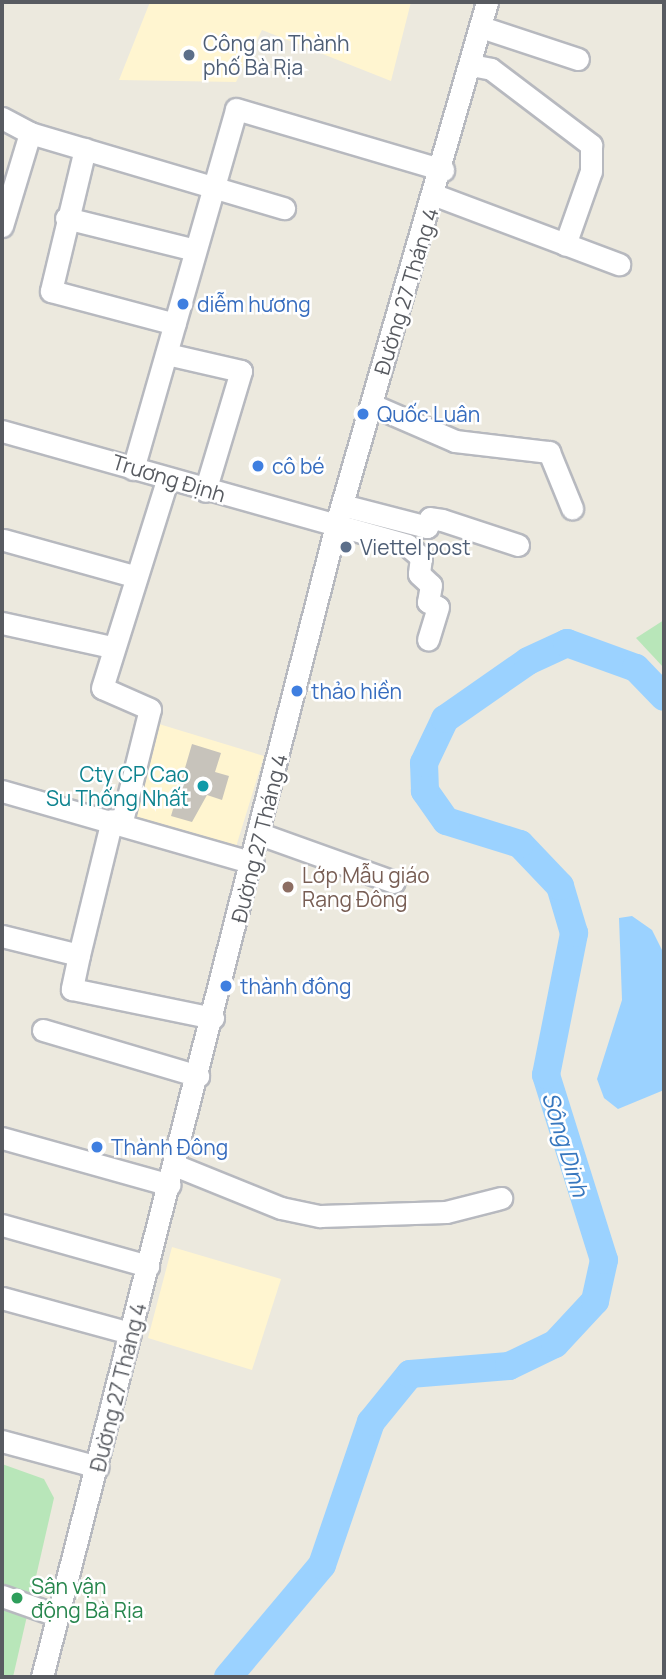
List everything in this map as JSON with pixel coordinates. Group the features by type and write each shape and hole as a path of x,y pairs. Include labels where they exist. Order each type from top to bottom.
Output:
{"street":[{"name":"Đường 27 Tháng 4","path":"43,1677 56,1615 98,1467 130,1334 174,1175 339,513 443,170 487,2"},
{"path":"481,27 578,59"},
{"path":"471,65 491,69 591,145 592,171 565,245"},
{"path":"133,469 167,354 230,117 242,108 443,170"},
{"path":"2,118 30,133 284,208"},
{"path":"2,226 30,133"},
{"path":"85,149 66,218 51,291 175,324"},
{"path":"435,195 619,264"},
{"path":"66,218 195,250"},
{"path":"167,354 242,371 205,491"},
{"path":"372,405 455,441 550,452 572,508"},
{"name":"Trương Định","path":"2,431 205,491 339,513"},
{"path":"167,481 111,647 102,688 150,709 79,955 72,989 213,1018"},
{"path":"339,513 427,527 430,518 442,520 518,545"},
{"path":"339,513 418,552 419,574 431,585 428,602 438,607 428,640"},
{"path":"4,540 134,576"},
{"path":"2,623 111,647"},
{"path":"2,791 117,820 253,863"},
{"path":"260,834 394,881"},
{"path":"2,936 79,955"},
{"path":"43,1030 198,1076"},
{"path":"2,1138 174,1175 281,1208 320,1216 446,1212 501,1198"},
{"path":"2,1225 148,1266"},
{"path":"2,1298 130,1334"},
{"path":"2,1441 98,1467"},
{"path":"2,1596 56,1615"}],"shaded area":[{"name":"Công an Thành phố Bà Rịa","path":"150,2 411,2 391,81 262,30 236,82 119,80"},
{"path":"159,724 264,756 235,850 130,818"},
{"path":"172,1247 281,1279 252,1370 148,1338"}],"green space":[{"path":"664,620 664,668 636,638"},
{"name":"Sân vận động Bà Rịa","path":"2,1464 44,1479 54,1498 13,1677 2,1677"}],"water":[{"path":"632,916 652,930 664,954 664,1090 618,1109 604,1098 597,1079 622,1000 619,918"}],"building":[{"name":"Cty CP Cao Su Thống Nhất","path":"192,744 221,753 215,772 229,776 222,800 207,795 192,822 171,816"}],"waterway":[{"name":"Sông Dinh","path":"228,1677 322,1565 371,1422 410,1374 509,1366 555,1344 595,1301 604,1260 546,1075 574,933 560,886 520,844 446,821 425,791 424,763 445,719 528,661 567,643 636,668 664,697"}],"place":[{"name":"Công an Thành phố Bà Rịa","path":"189,55"},
{"name":"diễm hương","path":"183,304"},
{"name":"Quốc Luân","path":"363,414"},
{"name":"cô bé","path":"258,466"},
{"name":"Viettel post","path":"346,547"},
{"name":"thảo hiền","path":"297,691"},
{"name":"Cty CP Cao Su Thống Nhất","path":"203,786"},
{"name":"Lớp Mẫu giáo Rạng Đông","path":"288,887"},
{"name":"thành đông","path":"226,986"},
{"name":"Thành Đông","path":"97,1147"},
{"name":"Sân vận động Bà Rịa","path":"17,1598"}]}
